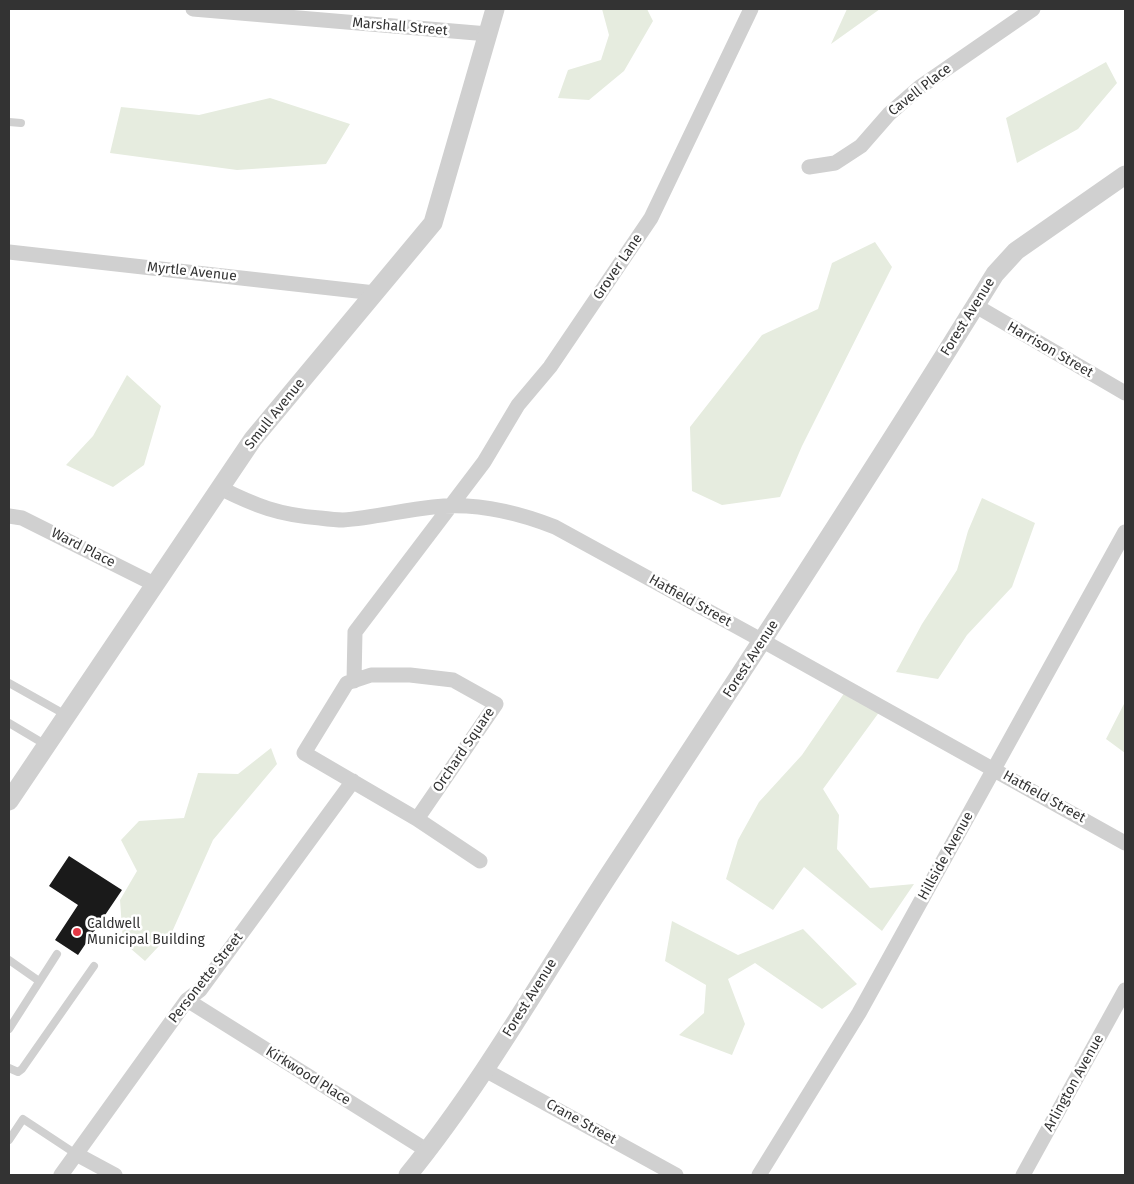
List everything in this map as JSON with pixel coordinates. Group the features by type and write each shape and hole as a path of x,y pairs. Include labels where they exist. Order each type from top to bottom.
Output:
{"street":[{"name":"Marshall Street","path":"192,9 301,14 488,34"},
{"name":"Smull Avenue","path":"9,801 253,439 433,223 495,9"},
{"name":"Grover Lane","path":"451,506 484,462 518,405 550,367 651,218 751,9"},
{"name":"Cavell Place","path":"809,167 835,163 861,146 889,114 915,91 1033,9"},
{"name":"Forest Avenue","path":"408,1175 428,1151 485,1070 610,873 763,641 995,274 1016,251 1125,175"},
{"name":"Myrtle Avenue","path":"9,252 375,293"},
{"name":"Harrison Street","path":"976,306 1125,394"},
{"name":"Hatfield Street","path":"220,488 256,506 292,516 342,520 420,508 473,506 515,513 556,527 1125,843"},
{"path":"451,506 355,632 354,681 347,683 304,753 417,819 480,861"},
{"name":"Ward Place","path":"9,516 22,518 156,585"},
{"name":"Hillside Avenue","path":"759,1175 859,1013 1125,532"},
{"name":"Orchard Square","path":"354,681 371,675 410,675 453,680 496,704 417,819"},
{"name":"Personette Street","path":"61,1175 187,1000 200,990 353,781"},
{"name":"Arlington Avenue","path":"1023,1175 1125,990"},
{"name":"Kirkwood Place","path":"187,1000 428,1151"},
{"name":"Crane Street","path":"485,1070 676,1175"},
{"path":"76,1154 115,1175"}],"lane":[{"path":"9,122 21,123"},
{"path":"9,683 66,715"},
{"path":"9,723 46,745"},
{"path":"9,1029 57,954"},
{"path":"9,960 39,981"},
{"path":"9,1068 18,1072 22,1070 94,966"},
{"path":"9,1140 23,1119 76,1154"}],"shaded area":[{"path":"602,9 647,9 653,21 624,71 589,100 558,98 568,70 601,60 609,35"},
{"path":"847,9 880,9 831,44"},
{"path":"1106,62 1117,83 1078,129 1017,163 1006,118"},
{"path":"270,98 350,124 326,164 237,170 110,153 121,107 199,115"},
{"path":"875,242 892,267 802,446 780,497 722,505 692,491 690,427 762,335 818,309 832,263"},
{"path":"127,375 161,406 144,465 113,487 66,465 93,436"},
{"path":"982,498 1035,523 1012,587 967,635 938,679 896,672 922,624 957,570 968,531"},
{"path":"845,692 880,711 823,789 839,815 837,849 870,888 914,884 882,931 804,867 773,910 726,879 738,840 759,802 802,755"},
{"path":"1125,702 1125,753 1106,739"},
{"path":"271,748 277,764 213,840 172,932 145,961 123,942 120,900 137,871 121,840 139,821 184,818 198,773 238,774"},
{"path":"672,921 738,955 803,929 857,984 822,1009 755,963 728,979 745,1024 732,1055 679,1035 704,1013 706,985 665,961"}],"building":[{"path":"69,856 122,890 78,955 55,940 78,905 49,886"}],"place":[{"name":"Caldwell Municipal Building","path":"77,932"}]}
